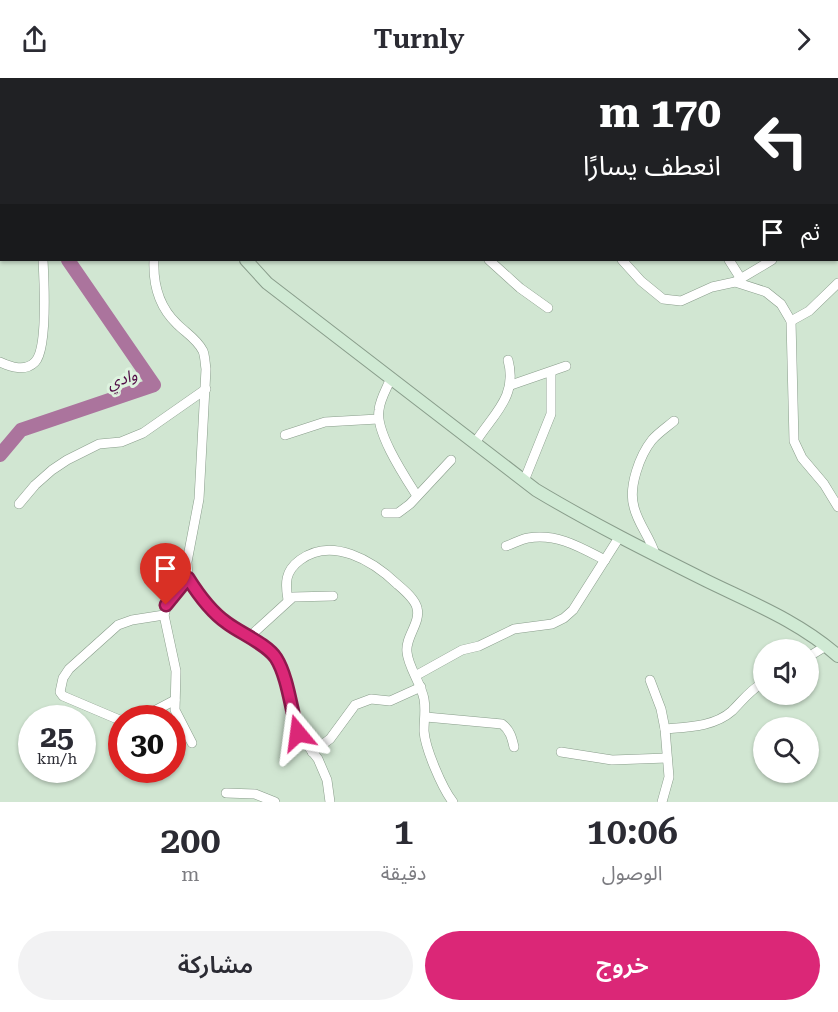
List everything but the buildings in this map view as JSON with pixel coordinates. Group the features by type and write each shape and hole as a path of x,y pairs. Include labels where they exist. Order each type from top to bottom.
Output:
{"main road":[{"path":"247,261 267,283 524,481 583,518 771,612 826,645 838,656"}],"street":[{"path":"0,362 19,369 26,368 40,355 43,338 43,261"},
{"path":"154,261 153,273 161,303 175,322 196,340 204,352 206,369 199,499 187,562 188,578 197,593 224,621 275,656 282,673 298,733 318,759 327,780 330,802"},
{"path":"490,261 520,288 548,308"},
{"path":"623,261 641,281 663,299 681,301 712,287 738,280 770,261"},
{"path":"729,261 738,280 766,292 781,304 791,321 794,441 802,459 824,484 838,507"},
{"path":"791,321 809,311 838,283"},
{"path":"475,443 505,400 511,385 512,374 508,360"},
{"path":"511,385 566,366"},
{"path":"524,481 551,414 551,372"},
{"path":"391,378 379,408 378,419 397,464 417,496"},
{"path":"19,504 52,470 67,460 99,444 121,442 142,433 206,389"},
{"path":"285,435 325,422 378,419"},
{"path":"655,554 651,540 639,521 633,505 633,490 645,450 654,438 674,422"},
{"path":"386,513 398,513 451,460"},
{"path":"417,675 462,650 479,646 507,631 552,624 564,618 573,610 620,536"},
{"path":"506,546 528,538 558,538 605,560"},
{"path":"288,600 285,583 293,565 303,557 328,550 341,551 370,562 407,593 417,608 416,621 406,650 408,660 421,687 426,717 424,731 428,750 442,784 453,802"},
{"path":"188,578 169,599 164,615 176,670 175,710 192,743"},
{"path":"248,638 288,600 299,596 333,596"},
{"path":"108,715 63,696 60,692 63,678 69,669 118,625 132,620 164,615"},
{"path":"819,650 826,645"},
{"path":"650,680 661,709 665,729 669,777 662,802"},
{"path":"312,752 330,739 355,705 371,699 390,701 421,687"},
{"path":"665,729 692,727 714,722 726,715 753,688"},
{"path":"166,705 175,700"},
{"path":"426,717 502,724 511,736 514,747"},
{"path":"561,752 612,760 667,758"},
{"path":"226,793 255,794 276,802"}],"waterway":[{"name":"وادي","path":"0,455 21,430 154,385 69,261"}],"route":[{"path":"166,605 188,578 197,593 224,621 275,656 282,673 298,733"}]}
